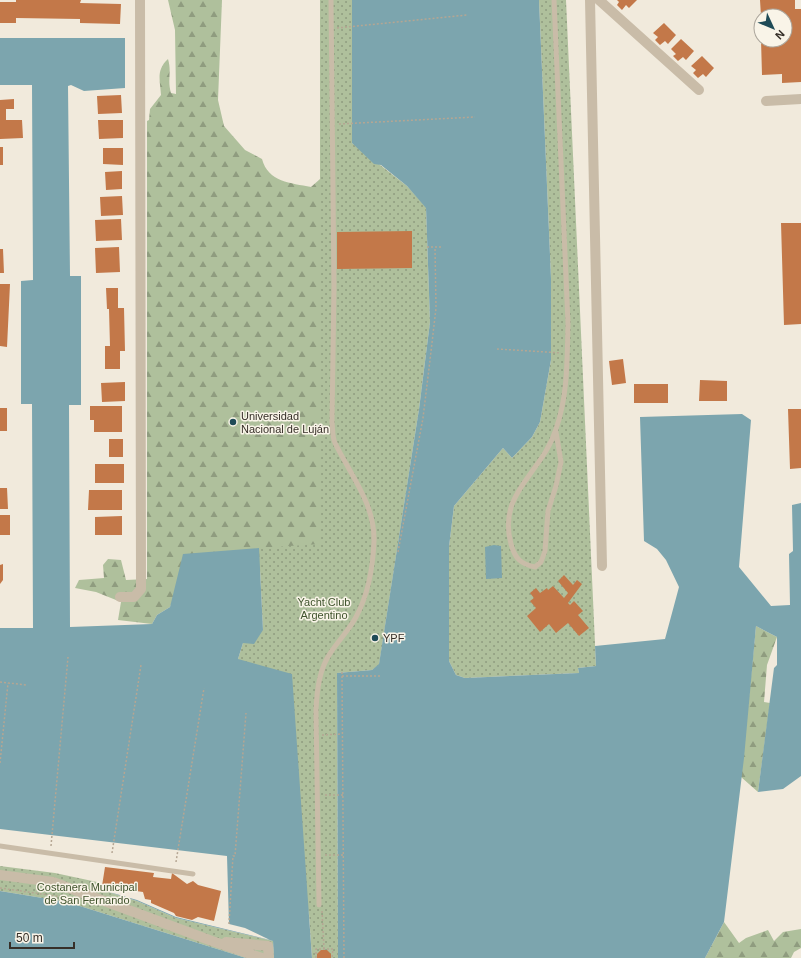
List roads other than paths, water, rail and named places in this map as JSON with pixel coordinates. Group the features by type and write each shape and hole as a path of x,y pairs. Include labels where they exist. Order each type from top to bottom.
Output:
{"street":[{"path":"120,597 134,597 141,588 140,0"},
{"path":"590,0 602,566"},
{"path":"599,0 699,90"},
{"path":"766,101 801,99"},
{"path":"0,875 53,882 206,939 262,958"},
{"path":"206,939 268,946 269,958"}],"lane":[{"path":"319,905 316,696 321,673 331,652 356,618 365,597 372,565 374,540 373,522 369,507 334,442 332,422 334,287 331,0"},
{"path":"554,0 568,315 566,393 556,432 544,455 519,489 509,509 508,536 516,558 525,565 535,567 541,562 545,552 548,511 556,486 561,462 556,432"},
{"path":"0,846 193,874"}],"water":[{"path":"352,0 539,0 551,278 551,360 540,422 532,437 512,458 503,448 454,506 449,547 449,661 456,675 465,678 579,673 578,668 596,666 595,646 665,639 679,587 666,560 657,549 644,541 640,417 742,414 751,420 739,567 771,606 790,605 789,554 793,551 792,505 801,503 801,776 783,789 758,792 774,668 777,665 777,637 756,626 744,758 724,922 705,958 338,958 337,673 372,670 379,664 419,409 430,322 426,208 407,186 381,165 374,164 352,143"},
{"path":"0,38 125,38 125,88 84,91 71,85 68,86 70,276 81,276 81,405 69,405 70,627 152,624 157,615 170,607 183,554 259,548 263,630 254,644 243,643 238,659 292,674 312,958 274,958 273,941 176,918 137,901 99,889 137,900 176,917 270,940 245,928 229,924 227,856 0,829 0,628 33,628 32,404 21,404 21,281 33,280 32,85 0,85"},
{"path":"494,545 501,546 502,578 486,579 485,547"},
{"path":"0,891 67,902 246,958 0,958"}],"place":[{"name":"Universidad Nacional de Luján","path":"233,422"},
{"name":"YPF","path":"375,638"}],"park label":[{"name":"Yacht Club Argentino","path":"324,608"},
{"name":"Costanera Municipal de San Fernando","path":"87,893"}]}
